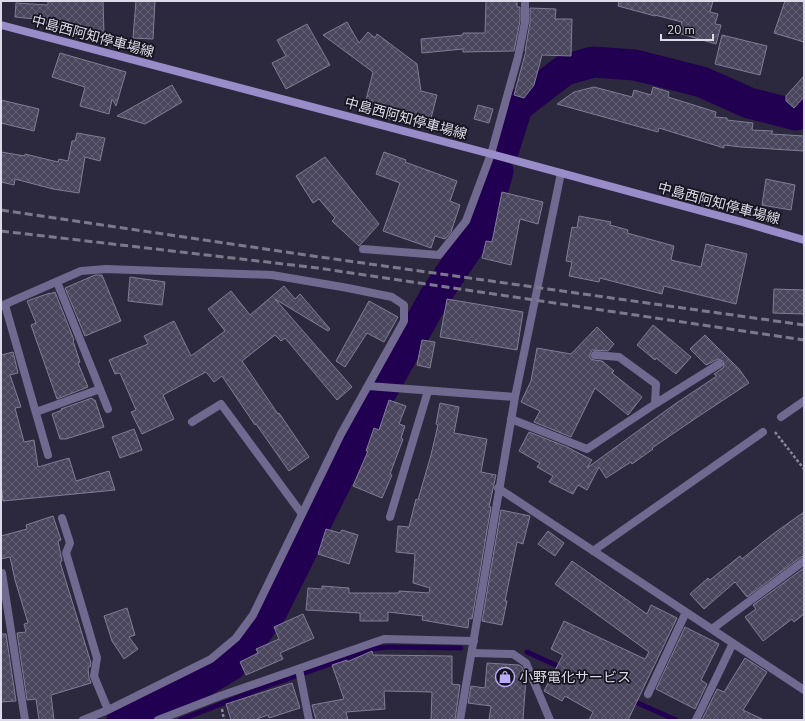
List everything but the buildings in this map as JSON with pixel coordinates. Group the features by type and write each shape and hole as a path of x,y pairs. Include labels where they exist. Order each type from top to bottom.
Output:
{"main road":[{"name":"中島西阿知停車場線","path":"1,25 491,154 804,240"}],"street":[{"path":"363,249 439,255 466,221 491,154 518,57 525,22 525,1"},
{"path":"460,720 498,488 561,173"},
{"path":"48,455 3,306 81,271 106,269 272,276 348,288 392,297 404,305 404,321 372,386 341,434 253,615 236,638 211,659 108,710 83,720"},
{"path":"58,282 108,409"},
{"path":"595,355 619,357 656,384 656,404"},
{"path":"511,419 587,449 719,364"},
{"path":"372,386 515,397"},
{"path":"36,412 100,389"},
{"path":"390,517 428,391"},
{"path":"781,417 804,401"},
{"path":"192,422 221,404 302,514"},
{"path":"593,551 763,432"},
{"path":"498,488 804,690"},
{"path":"62,518 70,543 66,553 97,658 94,676 108,710"},
{"path":"712,629 804,561"},
{"path":"2,573 25,720"},
{"path":"648,694 686,612"},
{"path":"158,720 220,696 300,673 384,639 474,641"},
{"path":"696,720 733,643"},
{"path":"472,653 513,654 526,663 550,720"},
{"path":"300,673 309,720"}],"path":[{"path":"771,426 804,469"},
{"path":"222,708 224,720"}],"waterway":[{"path":"504,149 517,107 565,70 593,62 635,65 702,82 749,103 796,115"},
{"path":"796,115 804,102"},
{"path":"122,720 203,682 231,665 272,611 378,398 434,298 483,225 498,171"},
{"path":"180,720 262,688 373,649 388,647 461,648"},
{"path":"527,652 562,668"},
{"path":"631,700 676,720"}],"railway":[{"path":"1,210 320,257 804,325"},
{"path":"1,231 318,268 804,340"}],"place":[{"name":"小野電化サービス","path":"505,677"}]}
